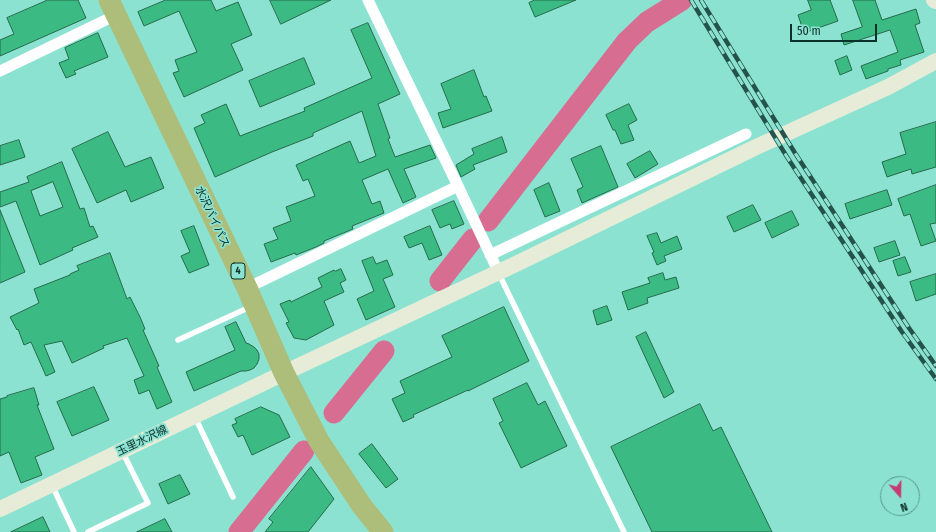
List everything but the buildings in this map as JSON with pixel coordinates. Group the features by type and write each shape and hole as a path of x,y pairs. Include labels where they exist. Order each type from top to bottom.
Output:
{"highway":[{"name":"水沢バイパス","path":"113,8 250,297 284,373 319,441 362,506 383,532"}],"street":[{"path":"368,0 498,271"},
{"path":"0,71 113,8"},
{"name":"玉里水沢線","path":"0,509 498,271 518,263 754,148 888,87 936,61"},
{"path":"490,255 746,134"},
{"path":"250,297 458,186"}],"lane":[{"path":"498,271 624,532"},
{"path":"178,340 250,297"},
{"path":"194,416 233,497"},
{"path":"88,532 148,503 122,451"},
{"path":"52,485 74,532"}],"waterway":[{"path":"488,221 627,41 647,22 682,0"},
{"path":"440,281 473,239"},
{"path":"334,413 384,351"},
{"path":"239,532 304,451"}],"railway":[{"path":"691,0 787,157 902,332 936,379"},
{"path":"701,0 795,153 909,328 936,366"}]}
